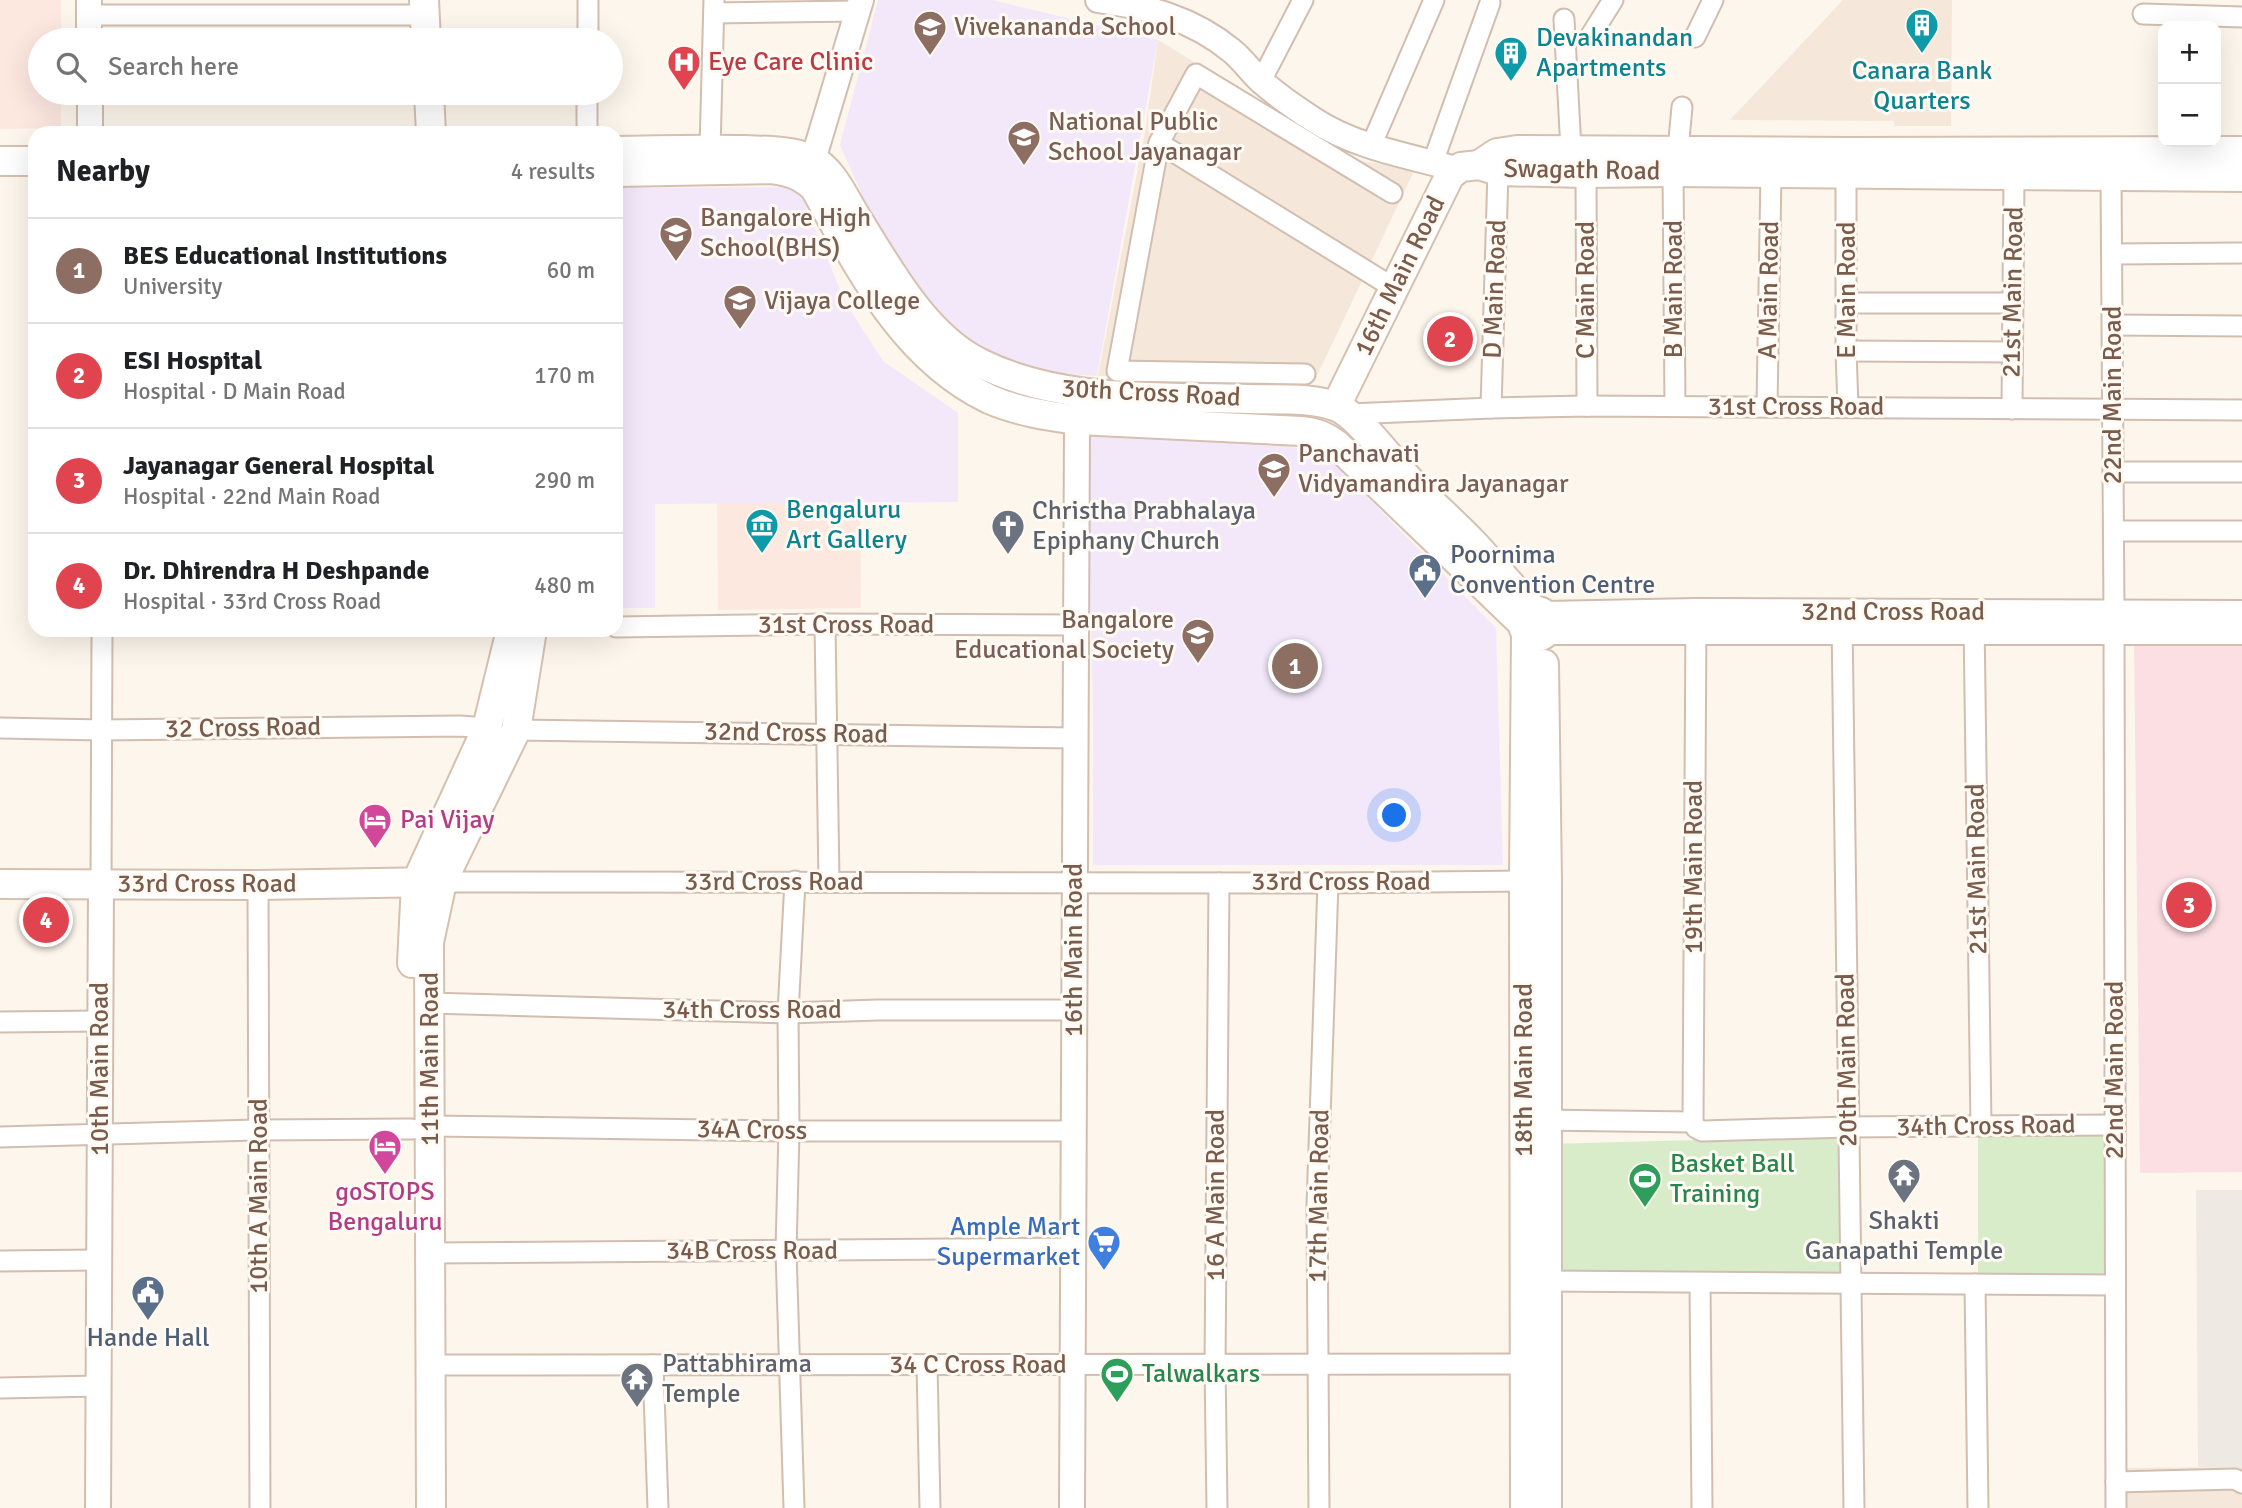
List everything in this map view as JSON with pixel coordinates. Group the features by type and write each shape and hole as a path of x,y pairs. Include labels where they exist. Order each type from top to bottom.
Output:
{"main road":[{"path":"430,105 432,126"},
{"path":"623,150 710,149 794,154 813,160"},
{"name":"Swagath Road","path":"1467,167 1497,153 1507,152 1578,161 1676,161 1848,152 2242,151"},
{"name":"30th Cross Road","path":"813,160 833,180 911,300 953,347 976,362 1080,407 1314,432 1325,437 1537,625"},
{"path":"0,161 28,162"},
{"name":"Swagath Road","path":"1676,161 1770,173 2242,177"},
{"name":"16th Main Road","path":"1343,410 1394,288 1450,174 1467,167"},
{"name":"30th Cross Road","path":"623,172 771,169 798,175 814,187 860,270 908,336 941,369 992,400 1052,416 1080,407 1284,400 1343,410"},
{"path":"1343,410 1474,544 1537,625"},
{"name":"18th Main Road","path":"1525,1508 1525,1364 1536,1120 1537,625"},
{"name":"11th Main Road","path":"430,1508 430,1252 412,940 429,882 487,728 509,637"},
{"name":"11th Main Road","path":"412,1508 421,1128 429,1003 429,882 516,730 531,637"},
{"name":"33rd Cross Road","path":"0,884 429,882"},
{"name":"18th Main Road","path":"1536,1120 1547,1281 1547,1508"}],"street":[{"path":"588,0 588,28"},
{"path":"1098,0 1145,3 1179,19 1212,37 1244,62 1261,81 1316,121 1371,146 1467,167"},
{"path":"1261,81 1303,0"},
{"path":"1371,146 1434,0"},
{"path":"1591,35 1613,0"},
{"path":"1695,37 1713,0"},
{"name":"D Main Road","path":"1490,3 1467,167 1491,408"},
{"path":"710,149 714,7 859,5 813,160"},
{"path":"89,28 89,8 424,19"},
{"path":"2143,14 2242,17"},
{"name":"C Main Road","path":"1564,19 1578,161 1587,406"},
{"path":"1305,374 1117,371 1159,143 1196,74 1392,193"},
{"path":"90,105 90,126"},
{"path":"587,105 587,126"},
{"name":"B Main Road","path":"1675,406 1676,161 1682,107"},
{"path":"1159,143 1394,288"},
{"name":"A Main Road","path":"1767,407 1770,173"},
{"name":"E Main Road","path":"1846,174 1848,407"},
{"name":"21st Main Road","path":"2012,409 2014,176"},
{"name":"22nd Main Road","path":"2111,177 2116,1508"},
{"path":"2113,254 2242,253"},
{"path":"1847,303 2012,303"},
{"path":"2113,326 2242,326"},
{"path":"1846,351 2012,352"},
{"name":"31st Cross Road","path":"1343,410 1587,406 2242,410"},
{"name":"16th Main Road","path":"1072,1508 1076,625 1080,407"},
{"path":"2114,472 2242,472"},
{"path":"2114,531 2242,531"},
{"name":"32nd Cross Road","path":"2114,623 2242,613"},
{"name":"32nd Cross Road","path":"1537,625 1695,622 2114,623 2242,632"},
{"name":"19th Main Road","path":"1693,1122 1695,622"},
{"name":"20th Main Road","path":"1842,622 1854,1508"},
{"name":"21st Main Road","path":"1974,622 1980,1126"},
{"path":"825,624 829,881"},
{"name":"31st Cross Road","path":"623,627 1076,625"},
{"name":"10th Main Road","path":"98,1508 102,637"},
{"name":"32 Cross Road","path":"0,727 102,730 460,726 487,728"},
{"name":"32nd Cross Road","path":"516,730 1076,738"},
{"path":"794,881 788,1013 786,1251 794,1508"},
{"name":"33rd Cross Road","path":"429,882 1536,881"},
{"name":"16 A Main Road","path":"1217,1508 1215,1365 1219,883"},
{"name":"17th Main Road","path":"1319,1508 1317,1206 1328,883"},
{"name":"10th A Main Road","path":"258,884 260,1508"},
{"name":"34th Cross Road","path":"429,1003 788,1013 1074,1010"},
{"path":"0,1022 101,1021"},
{"name":"34th Cross Road","path":"1536,1120 1693,1122 1696,1128 1702,1131 2115,1125"},
{"path":"0,1137 421,1128"},
{"name":"34A Cross","path":"421,1128 1074,1131"},
{"name":"34B Cross Road","path":"430,1252 1073,1248"},
{"path":"0,1261 99,1259"},
{"path":"1547,1281 2115,1285"},
{"path":"1700,1283 1702,1508"},
{"path":"1975,1284 1978,1508"},
{"name":"34 C Cross Road","path":"430,1365 1525,1364"},
{"path":"653,1365 658,1508"},
{"path":"927,1365 930,1508"},
{"path":"0,1388 99,1386"},
{"path":"2116,1482 2235,1479 2242,1483"}],"shaded area":[{"path":"0,0 61,0 61,28 28,28 28,105 61,105 61,126 0,129"},
{"name":"National Public School Jayanagar","path":"878,0 992,0 1158,40 1097,376 1040,372 978,351 926,305 871,215 840,145"},
{"path":"1843,0 1952,0 1951,126 1894,126 1894,121 1730,120"},
{"path":"1158,40 1354,160 1415,169 1315,380 1098,376 1145,131"},
{"name":"Vijaya College","path":"798,187 845,302 883,361 958,413 958,502 655,504 655,608 623,608 623,188"},
{"path":"1085,430 1252,436 1328,457 1496,628 1503,865 1093,865 1093,704"},
{"path":"860,502 861,608 718,610 717,503"},
{"path":"2242,635 2242,1172 2140,1173 2134,639"},
{"path":"2196,1190 2242,1190 2242,1467 2198,1467"},
{"path":"2242,1467 2242,1508 2126,1508 2126,1468"}],"green space":[{"path":"2106,1132 2109,1274 1978,1274 1978,1135"},
{"path":"1840,1136 1841,1272 1548,1273 1549,1144"}],"place":[{"name":"Canara Bank Quarters","path":"1922,55"},
{"name":"Vivekananda School","path":"930,57"},
{"name":"Devakinandan Apartments","path":"1511,83"},
{"name":"Eye Care Clinic","path":"684,92"},
{"name":"National Public School Jayanagar","path":"1024,167"},
{"name":"Bangalore High School(BHS)","path":"676,263"},
{"name":"Vijaya College","path":"740,331"},
{"name":"ESI Hospital","path":"1450,339"},
{"name":"Panchavati Vidyamandira Jayanagar","path":"1274,499"},
{"name":"Bengaluru Art Gallery","path":"762,555"},
{"name":"Christha Prabhalaya Epiphany Church","path":"1008,556"},
{"name":"Poornima Convention Centre","path":"1425,600"},
{"name":"Bangalore Educational Society","path":"1198,665"},
{"name":"BES Educational Institutions","path":"1295,666"},
{"name":"Pai Vijay","path":"375,850"},
{"name":"Jayanagar General Hospital","path":"2189,905"},
{"name":"Dr. Dhirendra H Deshpande","path":"46,920"},
{"name":"goSTOPS Bengaluru","path":"385,1176"},
{"name":"Shakti Ganapathi Temple","path":"1904,1205"},
{"name":"Basket Ball Training","path":"1645,1209"},
{"name":"Ample Mart Supermarket","path":"1104,1272"},
{"name":"Hande Hall","path":"148,1322"},
{"name":"Talwalkars","path":"1117,1404"},
{"name":"Pattabhirama Temple","path":"637,1409"}]}
